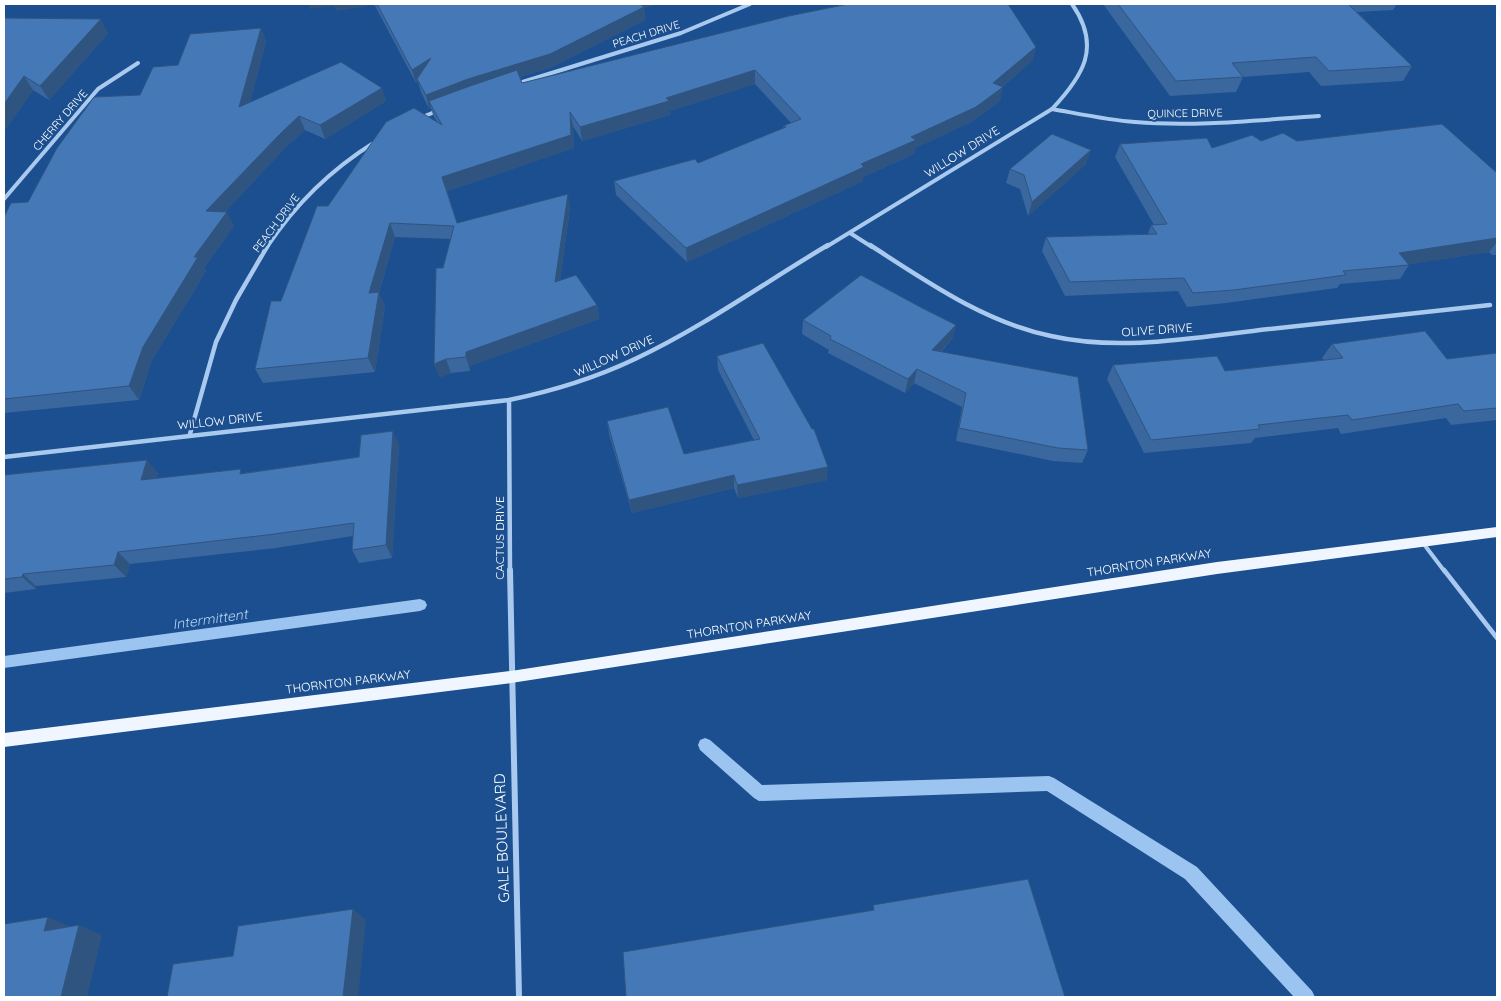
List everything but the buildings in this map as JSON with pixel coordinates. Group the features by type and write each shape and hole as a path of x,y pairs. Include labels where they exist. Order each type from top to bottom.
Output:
{"main road":[{"name":"THORNTON PARKWAY","path":"4,740 510,677 1217,568 1497,532"}],"street":[{"name":"PEACH DRIVE","path":"507,87 681,33 750,4"},
{"name":"WILLOW DRIVE","path":"4,457 190,434 509,400 573,385 642,357 704,322 768,281 1052,109 1072,86 1085,64 1087,41 1084,27 1072,4"},
{"name":"CHERRY DRIVE","path":"4,199 98,89 138,63"},
{"name":"QUINCE DRIVE","path":"1052,109 1103,119 1146,123 1209,122 1319,116"},
{"path":"415,120 438,110"},
{"name":"PEACH DRIVE","path":"190,434 202,384 217,342 228,316 257,264 295,208 322,179 376,141"},
{"name":"OLIVE DRIVE","path":"850,233 972,307 1022,328 1059,338 1124,343 1175,340 1490,305"},
{"name":"CACTUS DRIVE","path":"509,400 510,677"},
{"name":"GALE BOULEVARD","path":"510,677 519,997"}],"lane":[{"path":"1421,541 1497,638"}],"waterway":[{"name":"Intermittent","path":"4,662 420,605"},
{"path":"705,745 759,793 1049,783 1191,873 1306,997"}]}
